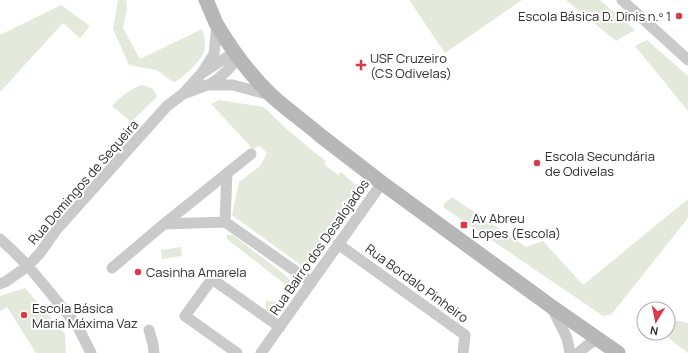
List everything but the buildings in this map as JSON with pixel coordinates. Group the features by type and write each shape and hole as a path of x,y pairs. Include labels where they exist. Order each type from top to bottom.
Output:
{"main road":[{"path":"206,0 217,24 239,57 249,71 272,95 321,136 552,307 595,346 618,353"}],"street":[{"path":"622,0 688,60"},
{"path":"202,74 214,54 217,24"},
{"path":"183,94 202,74 227,57 239,57"},
{"path":"183,94 207,85 221,77 239,57"},
{"path":"207,85 233,85 272,95"},
{"name":"Rua Domingos de Sequeira","path":"0,284 28,266 40,253 57,229 167,106 183,94"},
{"path":"112,268 227,172 251,154"},
{"path":"226,222 227,172"},
{"name":"Rua Bairro dos Desalojados","path":"261,353 382,182"},
{"path":"164,224 226,222 311,282"},
{"path":"0,239 28,266 78,327 91,353"},
{"name":"Rua Bordalo Pinheiro","path":"338,244 465,335 463,353"},
{"path":"237,353 185,316 212,279 280,327"},
{"path":"552,307 567,338 570,353"},
{"path":"149,330 154,353"},
{"path":"578,353 589,344 595,346"}],"green space":[{"path":"118,0 126,0 127,8 123,28 140,59 202,29 205,48 202,57 189,71 174,82 157,70 129,65 113,29"},
{"path":"409,0 522,0 445,53"},
{"path":"566,0 600,0 635,30 616,41"},
{"path":"61,5 90,26 80,38 63,23 0,92 0,35"},
{"path":"647,40 688,76 688,111 635,46"},
{"path":"141,85 149,87 153,90 157,97 131,122 112,106 125,94"},
{"path":"219,100 264,107 289,131 326,161 324,164 338,175 341,172 359,188 357,199 310,263 302,266 232,215 239,182 260,166 267,153 260,146 253,149 211,104"},
{"path":"452,197 526,247 543,241 583,285 688,199 688,218 611,315 603,316 443,207"},
{"path":"226,235 233,235 285,275 294,285 291,295 277,312 266,310 266,301 280,302 290,288 227,239"},
{"path":"181,247 182,256 162,259 161,250"},
{"name":"Escola Básica Maria Máxima Vaz","path":"25,288 65,334 66,353 36,353 7,307 0,311 0,296"},
{"path":"676,321 688,323 688,353 672,341 676,341"}],"place":[{"name":"Escola Básica D. Dinis n.º 1","path":"679,16"},
{"name":"USF Cruzeiro (CS Odivelas)","path":"361,65"},
{"name":"Escola Secundária de Odivelas","path":"537,163"},
{"name":"Av Abreu Lopes (Escola)","path":"464,225"},
{"name":"Casinha Amarela","path":"138,272"},
{"name":"Escola Básica Maria Máxima Vaz","path":"24,315"}]}
